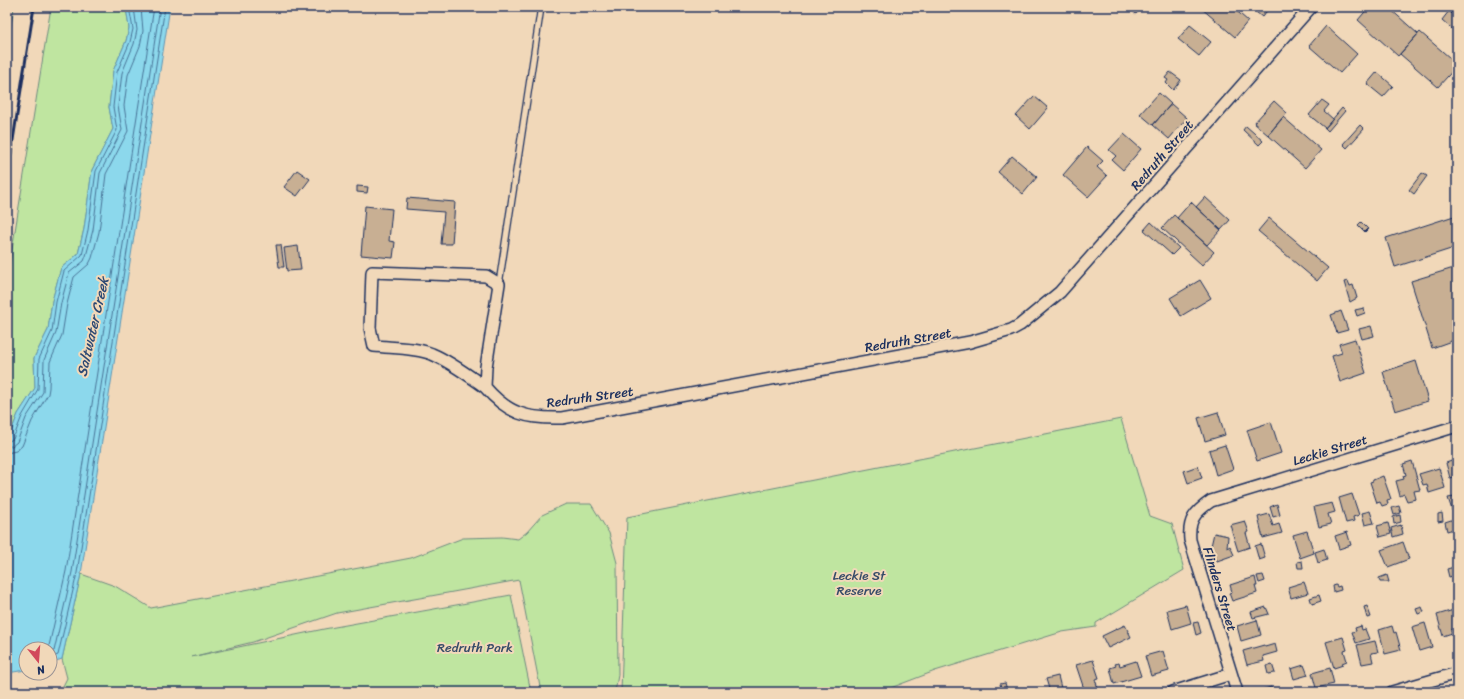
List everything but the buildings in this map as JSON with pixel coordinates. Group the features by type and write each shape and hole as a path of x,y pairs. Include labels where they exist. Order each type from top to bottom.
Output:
{"street":[{"name":"Redruth Street","path":"499,284 486,276 372,272 370,328 374,346 409,349 432,354 464,372 485,387 495,399 506,408 540,418 562,418 970,342 1011,330 1020,325 1060,292 1312,7"},
{"path":"485,387 486,367 499,284"},
{"name":"Leckie Street","path":"1210,501 1457,426"},
{"name":"Flinders Street","path":"1210,501 1199,509 1193,517 1190,527 1190,540 1237,692"},
{"path":"1392,692 1457,672"},
{"path":"1173,692 1231,674"}],"lane":[{"path":"499,284 542,7"}],"green space":[{"path":"7,7 14,7 7,49"},
{"path":"51,7 126,7 129,28 126,41 113,71 109,107 113,129 92,170 84,229 78,254 61,268 52,301 48,330 34,358 35,388 18,414 7,439 7,281"},
{"name":"Leckie St Reserve","path":"1121,419 1150,516 1172,524 1184,570 1096,623 1096,627 1062,632 935,671 880,692 621,692 627,517"},
{"name":"Redruth Park","path":"566,504 591,504 609,533 617,563 618,675 615,692 541,692 519,580 337,613 253,642 191,657 324,629 511,595 531,692 60,692 67,678 62,659 81,574 115,586 151,608 411,558 463,538 502,537 518,539 527,532 542,515"}],"water":[{"name":"Saltwater Creek","path":"126,7 170,7 81,574 62,659 58,660 58,641 18,641 18,671 7,673 7,439 18,414 35,388 34,358 48,330 52,301 61,268 78,254 84,229 92,170 113,129 109,107 113,71 126,41 129,28"}],"railway":[{"path":"7,178 34,7"}]}
